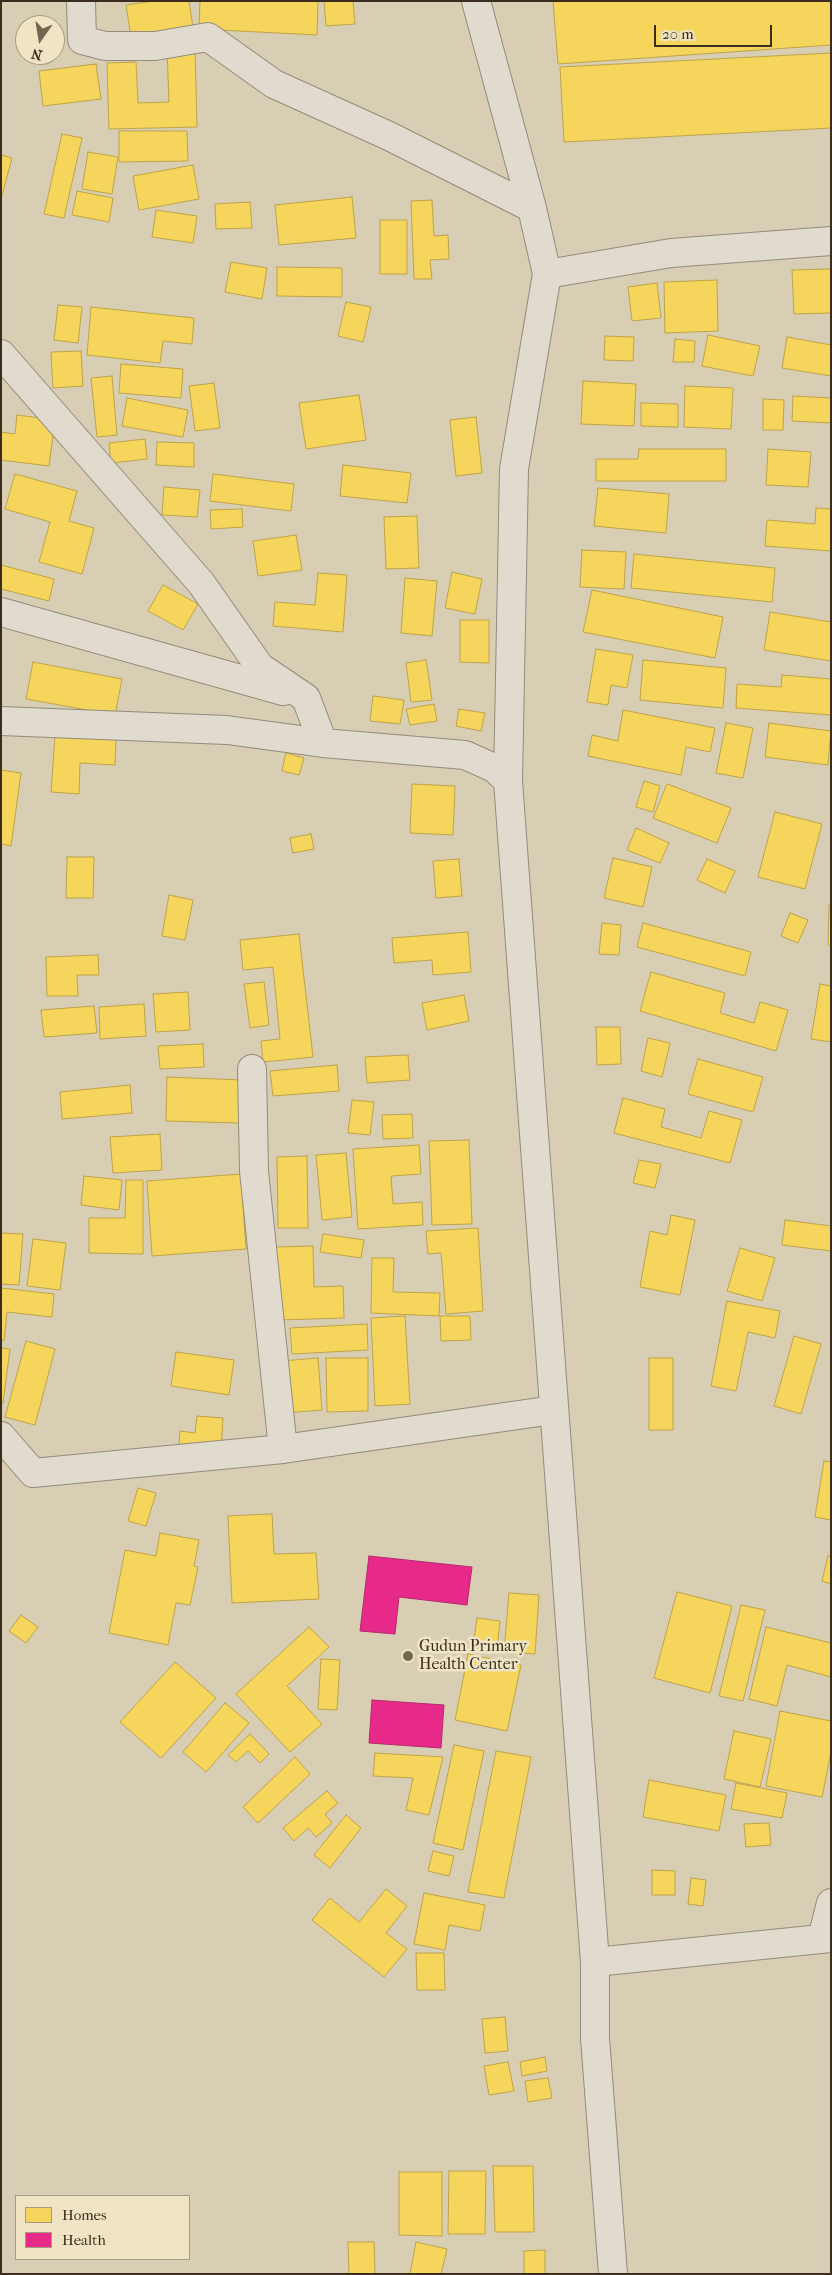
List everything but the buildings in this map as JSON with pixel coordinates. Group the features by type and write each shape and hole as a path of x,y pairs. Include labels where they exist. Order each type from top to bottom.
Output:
{"street":[{"path":"81,1 82,40 105,46 155,46 208,37 274,84 389,136 532,208"},
{"path":"476,1 532,208 547,274 514,469 508,781 595,1962 595,2038 613,2274"},
{"path":"547,274 671,253 831,241"},
{"path":"1,354 201,583 260,667 306,698 323,743"},
{"path":"1,612 306,698"},
{"path":"1,721 227,730 323,743 465,756 494,768 508,781"},
{"path":"252,1069 254,1171 283,1449"},
{"path":"1,1436 33,1474 283,1449 553,1410"},
{"path":"595,1962 826,1939 831,1903"}],"place":[{"name":"Gudun Primary Health Center","path":"408,1656"}]}
